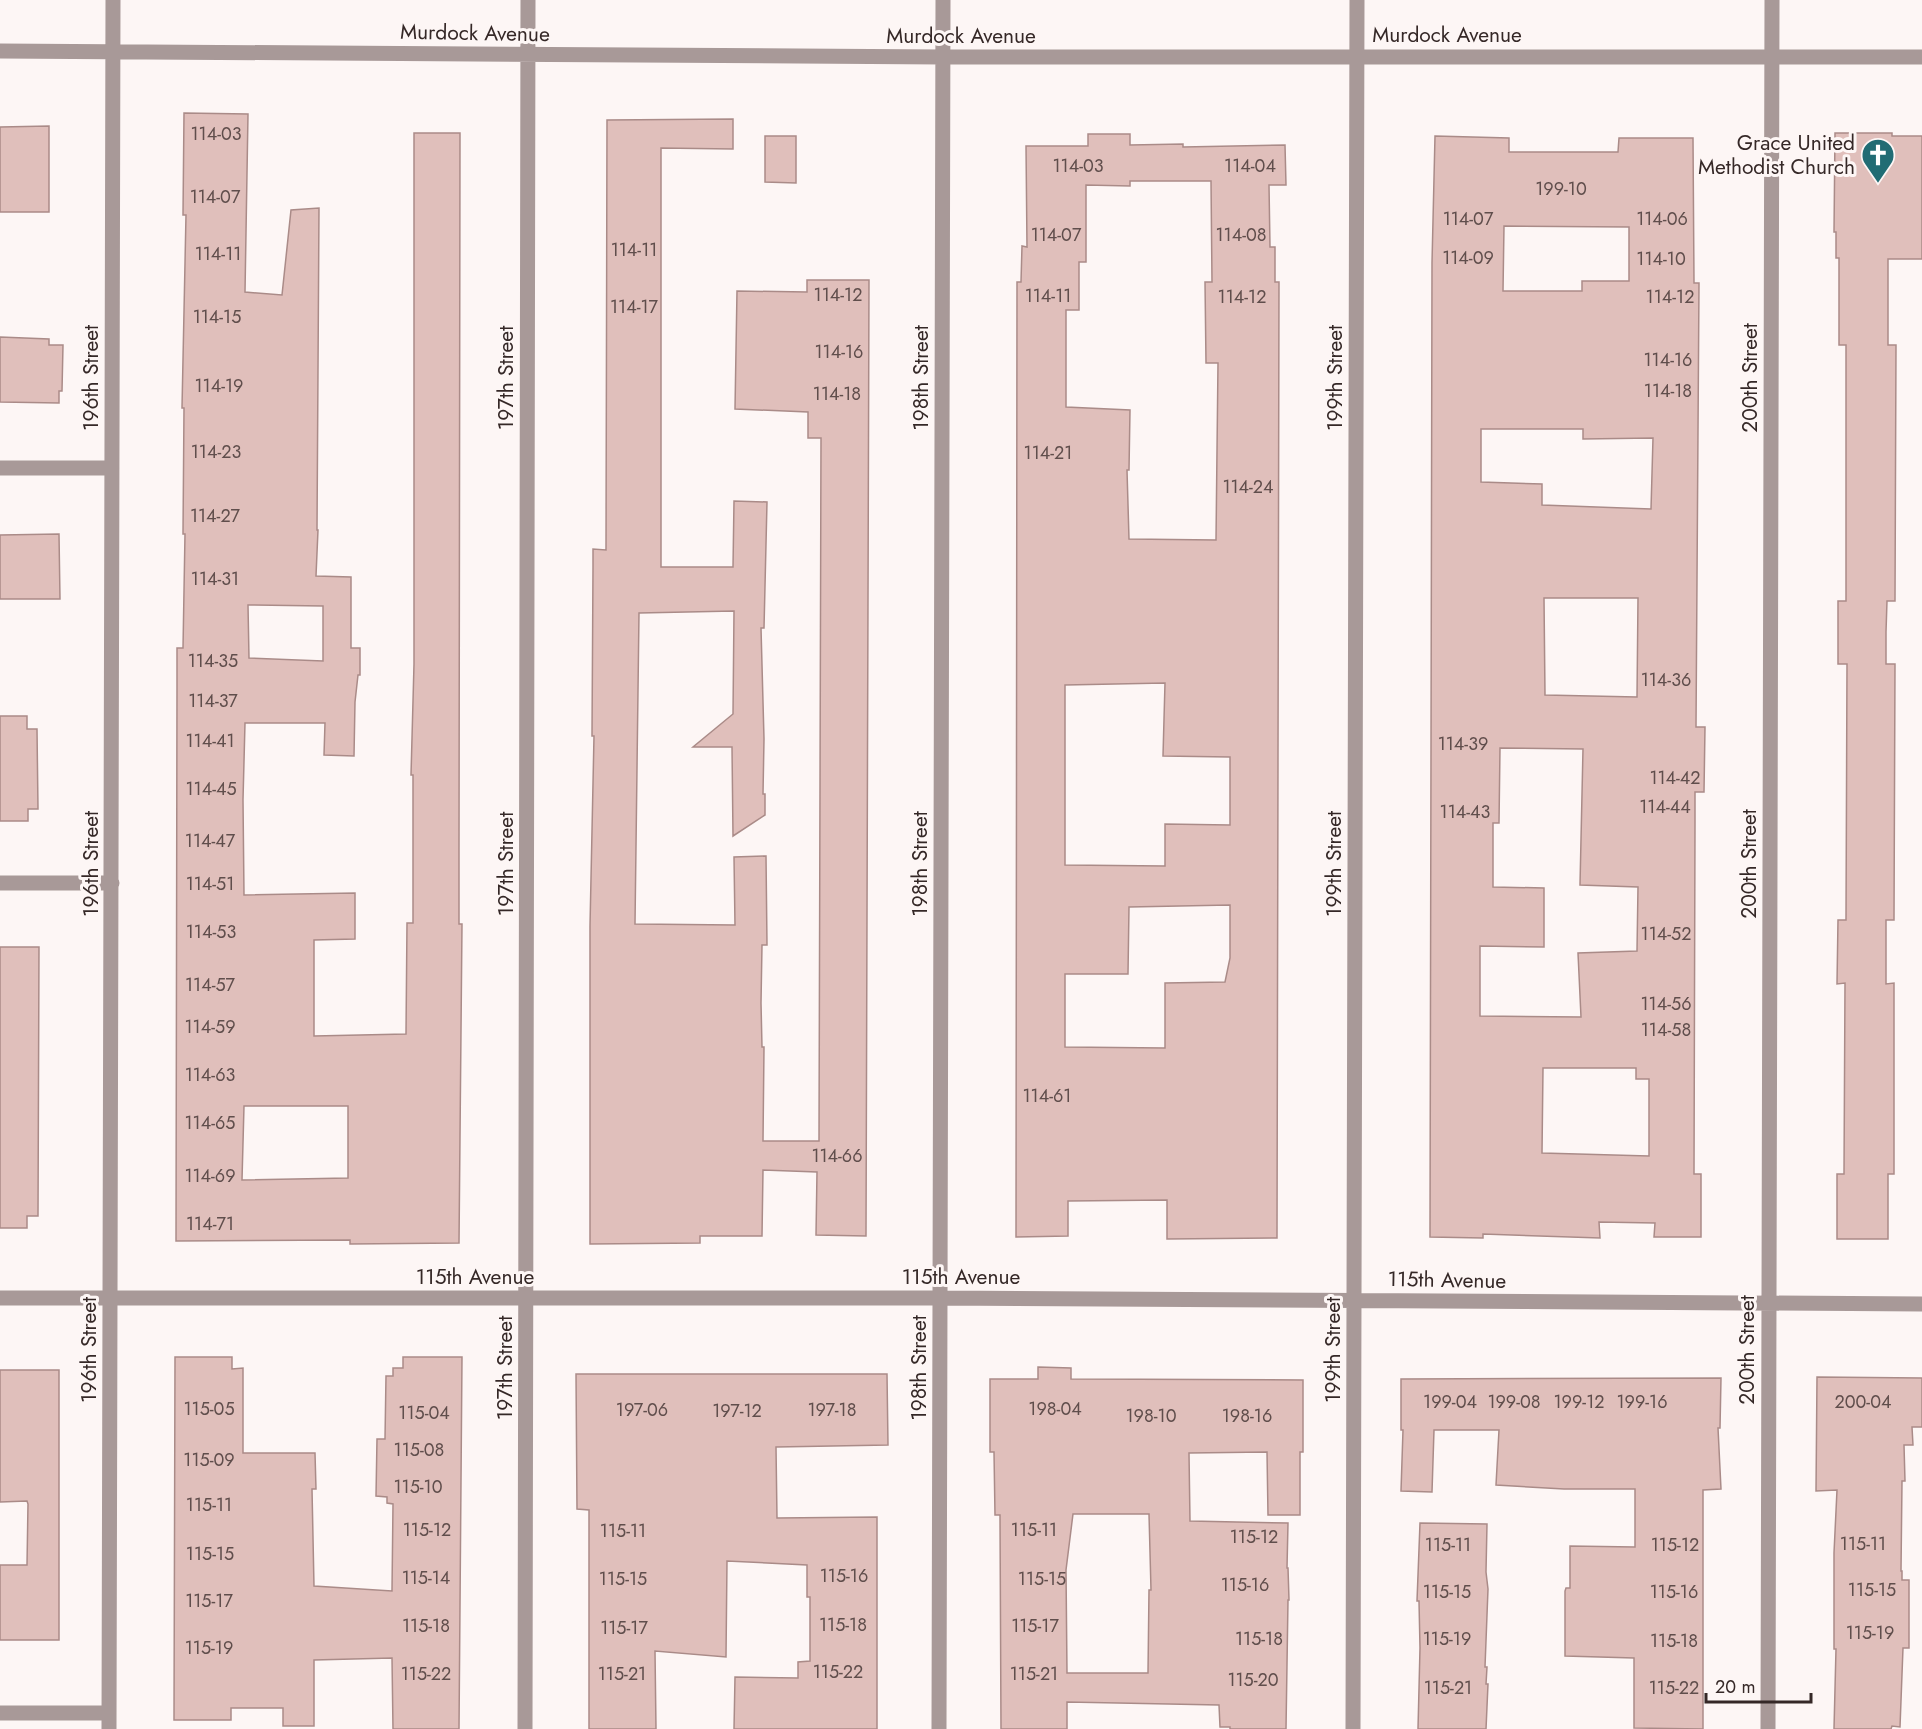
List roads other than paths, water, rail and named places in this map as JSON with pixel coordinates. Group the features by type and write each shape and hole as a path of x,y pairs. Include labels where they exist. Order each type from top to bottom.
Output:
{"street":[{"name":"196th Street","path":"109,1729 113,0"},
{"name":"197th Street","path":"525,1729 528,0"},
{"name":"198th Street","path":"939,1729 943,0"},
{"name":"199th Street","path":"1353,1729 1357,0"},
{"name":"200th Street","path":"1768,1729 1772,0"},
{"name":"Murdock Avenue","path":"0,51 942,57 1922,57"},
{"path":"0,468 112,468"},
{"path":"0,883 112,883"},
{"name":"115th Avenue","path":"0,1298 940,1298 1922,1304"},
{"path":"0,1713 109,1713"}],"place":[{"name":"Grace United Methodist Church","path":"1878,184"}]}
